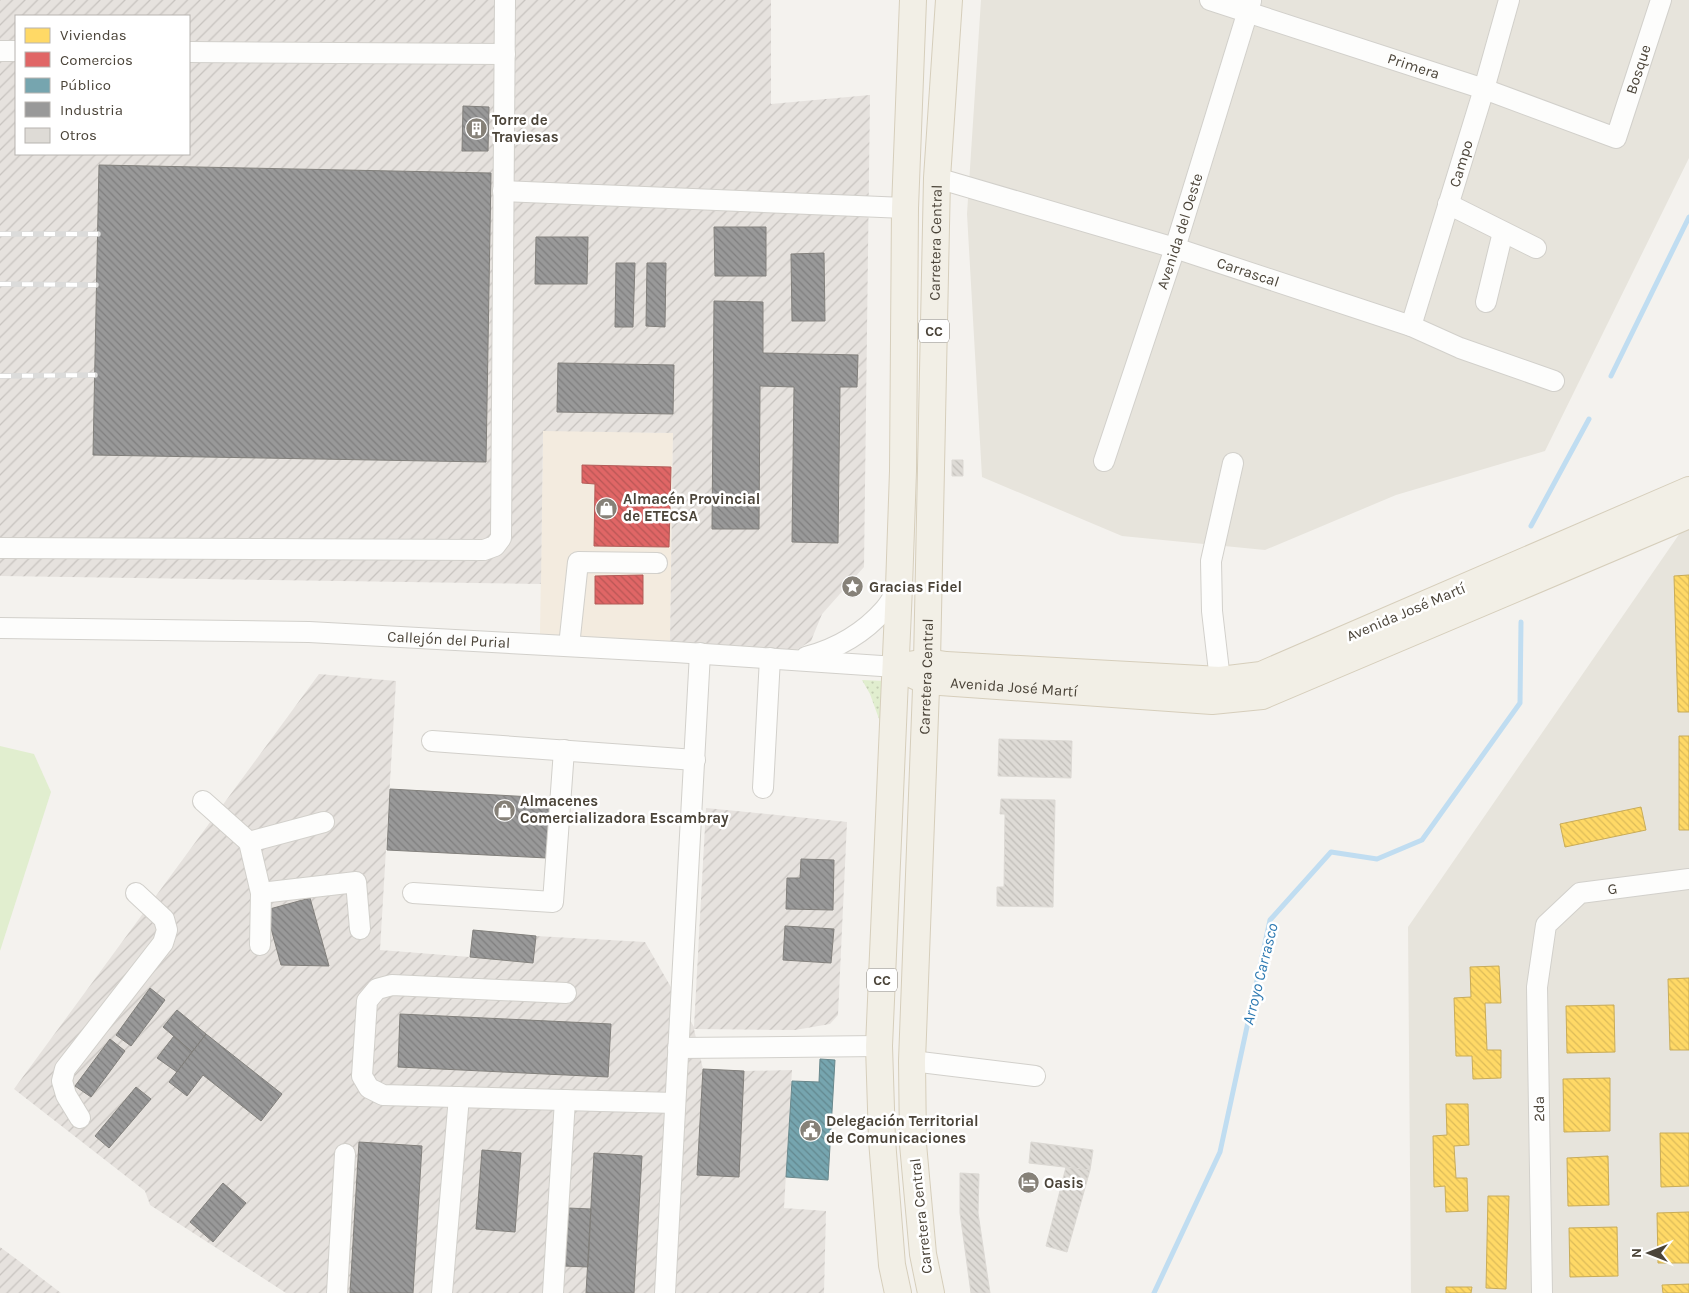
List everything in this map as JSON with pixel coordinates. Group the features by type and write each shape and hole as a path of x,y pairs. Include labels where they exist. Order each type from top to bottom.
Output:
{"main road":[{"name":"Carretera Central","path":"898,1293 892,1265 882,1140 879,1046 899,586 904,208 913,0"},
{"name":"Carretera Central","path":"931,1293 923,1254 914,1144 912,1061 926,672 937,178 949,0"},
{"name":"Avenida José Martí","path":"926,672 946,665 1220,680 1261,675 1689,490"},
{"name":"Avenida José Martí","path":"896,667 926,672 1212,701 1262,696 1689,515"},
{"path":"879,1046 912,1061"}],"street":[{"path":"0,548 484,550 495,546 501,538 505,0"},
{"name":"Primera","path":"1210,0 1249,6 1616,138"},
{"name":"Campo","path":"1410,326 1484,89 1509,0"},
{"name":"Bosque","path":"1616,138 1661,0"},
{"name":"Avenida del Oeste","path":"1104,461 1174,248 1249,6"},
{"path":"0,51 15,52"},
{"path":"190,52 505,54"},
{"name":"Carrascal","path":"937,178 1174,248 1410,326 1460,348 1554,381"},
{"path":"503,191 904,208"},
{"path":"1448,204 1536,248"},
{"path":"1486,302 1503,232"},
{"path":"1220,680 1212,611 1211,560 1233,463"},
{"path":"569,646 578,562 657,563"},
{"path":"795,660 825,652 857,635 885,609 899,586"},
{"name":"Callejón del Purial","path":"0,628 309,632 700,653 896,667"},
{"path":"665,1293 700,653"},
{"path":"763,788 770,658"},
{"path":"432,741 694,760"},
{"path":"413,892 553,902 564,750"},
{"path":"203,801 249,842 261,892 260,945"},
{"path":"249,842 324,822"},
{"name":"G","path":"1546,925 1580,893 1689,878"},
{"path":"261,892 356,882 360,928"},
{"path":"80,1118 66,1095 62,1081 65,1069 163,943 167,930 164,919 136,893"},
{"name":"2da","path":"1542,1293 1537,987 1546,925"},
{"path":"566,993 392,985 377,989 367,1001 362,1076 369,1088 383,1095 675,1103"},
{"path":"678,1048 879,1046"},
{"path":"912,1061 1035,1076"},
{"path":"442,1293 459,1097"},
{"path":"553,1293 565,1100"},
{"path":"337,1293 346,1154"}],"shaded area":[{"path":"0,0 771,0 771,104 870,95 864,567 822,614 811,641 796,650 670,644 673,433 543,431 541,584 0,576"},
{"path":"981,0 1689,0 1689,158 1545,451 1396,495 1265,550 1122,536 982,477 967,214"},
{"name":"Almacén Provincial de ETECSA","path":"543,430 673,433 670,644 540,634"},
{"path":"1689,528 1689,1293 1411,1293 1408,927 1680,533"},
{"path":"319,674 396,681 380,950 470,957 473,930 536,936 645,942 694,1027 706,808 847,822 838,1015 830,1024 795,1030 694,1029 703,1069 744,1071 792,1070 784,1208 826,1211 824,1293 286,1293 150,1205 145,1191 14,1089"},
{"path":"0,1247 19,1261 61,1293 0,1293"}],"green space":[{"path":"862,680 885,681 883,730 870,694"},
{"path":"0,746 34,754 51,792 0,951"}],"building: Viviendas":[{"path":"1689,575 1689,712 1678,712 1674,576"},
{"path":"1679,736 1689,736 1689,830 1679,830"},
{"path":"1641,807 1646,830 1565,847 1560,824"},
{"path":"1499,966 1501,1003 1485,1003 1487,1050 1501,1050 1501,1078 1473,1079 1472,1056 1456,1056 1454,998 1471,997 1470,967"},
{"path":"1689,978 1689,1050 1670,1050 1668,979"},
{"path":"1614,1005 1615,1052 1567,1053 1566,1006"},
{"path":"1610,1078 1610,1131 1564,1132 1563,1079"},
{"path":"1446,1104 1468,1104 1469,1145 1454,1146 1456,1178 1467,1178 1468,1211 1446,1212 1445,1186 1434,1187 1433,1136 1447,1135"},
{"path":"1660,1133 1689,1133 1689,1186 1661,1187"},
{"path":"1608,1156 1609,1205 1568,1206 1567,1158"},
{"path":"1488,1196 1509,1196 1506,1289 1486,1288"},
{"path":"1689,1212 1689,1263 1658,1263 1657,1213"},
{"path":"1617,1227 1618,1276 1570,1277 1569,1228"},
{"path":"1689,1284 1689,1293 1663,1293 1662,1285"},
{"path":"1446,1287 1472,1287 1471,1293 1446,1293"}],"building: Comercios":[{"path":"582,465 671,467 669,547 594,546 595,484 582,483"},
{"path":"643,575 643,604 595,604 595,576"}],"building: Público":[{"name":"Delegación Territorial de Comunicaciones","path":"820,1059 835,1060 828,1180 786,1177 792,1081 819,1082"}],"building: Industria":[{"name":"Torre de Traviesas","path":"463,106 489,107 488,151 462,151"},
{"path":"99,165 491,173 486,462 93,455"},
{"path":"714,227 766,227 766,276 715,276"},
{"path":"536,237 588,237 587,284 535,284"},
{"path":"824,253 825,321 792,321 791,254"},
{"path":"616,263 635,263 633,327 615,327"},
{"path":"647,263 666,263 665,327 646,326"},
{"path":"714,301 763,302 763,353 858,355 857,387 840,387 838,543 792,542 794,387 760,386 759,529 712,529"},
{"path":"558,363 674,365 673,414 557,412"},
{"path":"390,789 550,798 547,858 387,850"},
{"path":"801,859 834,860 833,910 786,909 787,878 800,878"},
{"path":"310,898 329,966 281,965 266,910"},
{"path":"785,926 834,929 831,963 783,960"},
{"path":"473,930 536,936 533,963 470,957"},
{"path":"150,988 165,1000 131,1046 116,1035"},
{"path":"177,1010 206,1034 192,1052 163,1027"},
{"path":"400,1014 611,1024 608,1077 398,1067"},
{"path":"206,1034 282,1094 261,1121 203,1075 187,1096 169,1082"},
{"path":"174,1036 192,1052 177,1072 157,1058"},
{"path":"110,1039 125,1051 91,1097 75,1086"},
{"path":"703,1069 744,1071 739,1177 697,1175"},
{"path":"136,1087 151,1099 109,1148 95,1136"},
{"path":"359,1142 422,1146 413,1293 350,1293"},
{"path":"482,1150 521,1153 515,1232 476,1229"},
{"path":"594,1153 642,1156 634,1293 586,1293"},
{"path":"223,1183 246,1203 213,1242 190,1222"},
{"path":"568,1208 591,1209 588,1267 564,1266"}],"building: Otros":[{"path":"952,460 963,460 963,476 952,476"},
{"path":"999,739 1072,741 1071,778 998,776"},
{"path":"1001,799 1055,800 1053,907 997,906 997,887 1004,887 1005,814 1000,814"},
{"path":"1031,1142 1093,1150 1090,1170 1029,1163"},
{"path":"1066,1167 1090,1170 1067,1252 1046,1246"},
{"path":"960,1173 979,1174 978,1213 990,1293 971,1293 960,1213"}],"waterway":[{"path":"1611,376 1689,217"},
{"path":"1531,526 1589,419"},
{"name":"Arroyo Carrasco","path":"1154,1293 1220,1152 1270,920 1331,852 1377,859 1422,840 1520,703 1521,622"}],"railway":[{"path":"0,234 98,234"},
{"path":"0,284 96,285"},
{"path":"0,376 95,375"}],"place":[{"name":"Torre de Traviesas","path":"476,129"},
{"name":"Almacén Provincial de ETECSA","path":"607,508"},
{"name":"Gracias Fidel","path":"853,587"},
{"name":"Almacenes Comercializadora Escambray","path":"504,810"},
{"name":"Delegación Territorial de Comunicaciones","path":"810,1130"},
{"name":"Oasis","path":"1028,1183"}]}
